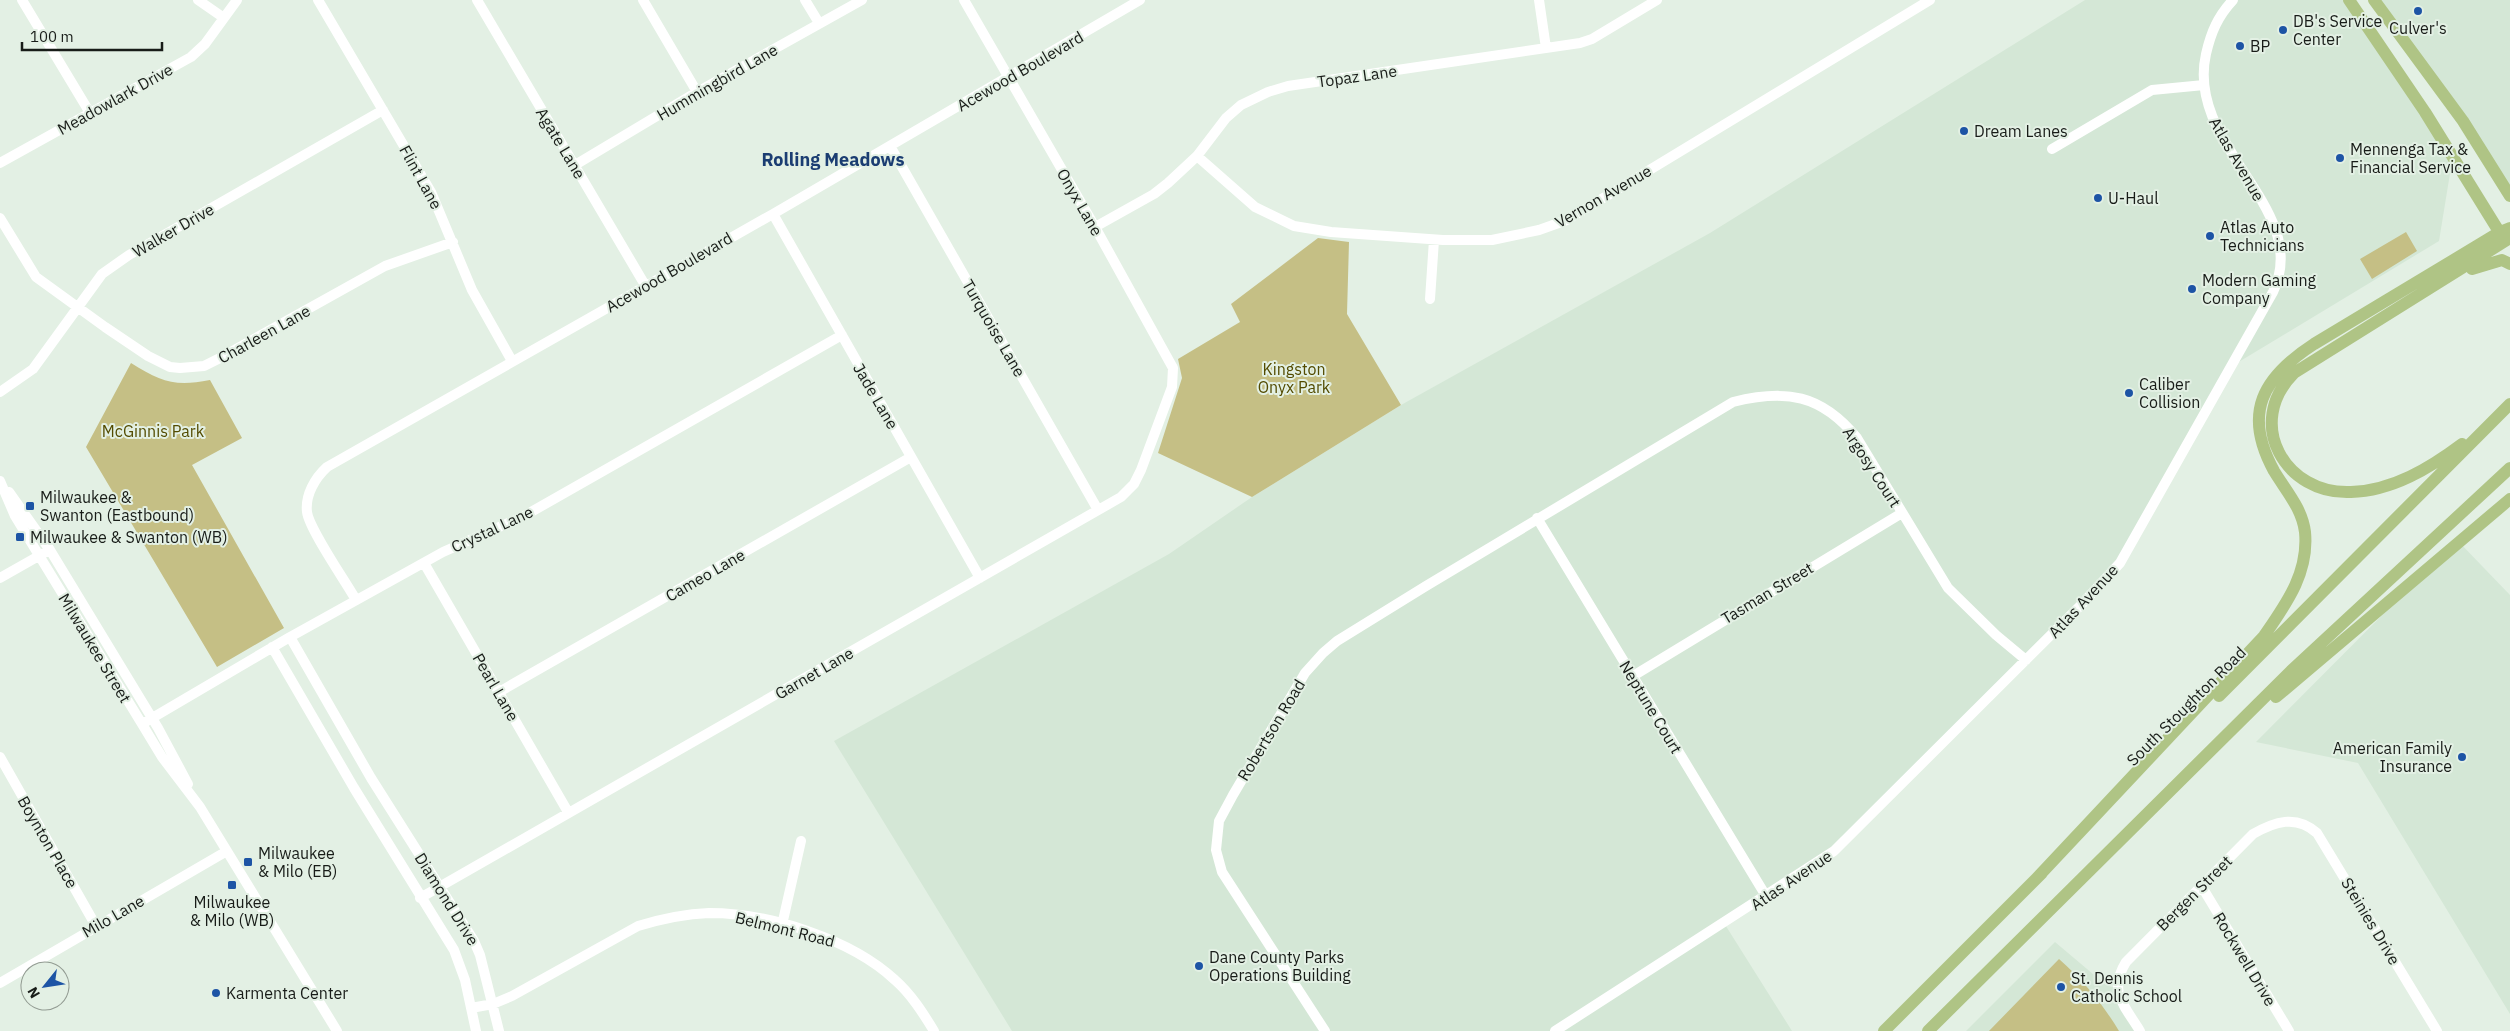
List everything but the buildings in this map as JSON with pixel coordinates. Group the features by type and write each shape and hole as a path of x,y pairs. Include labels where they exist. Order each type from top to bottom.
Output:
{"main road":[{"path":"2349,0 2507,238"},
{"path":"2374,0 2452,104 2510,196"},
{"path":"2499,415 2446,456 2419,472 2380,488 2352,492 2330,492 2308,484 2282,459 2271,430 2272,409 2286,382 2294,373 2507,238"},
{"path":"2036,879 2264,636 2290,598 2302,569 2305,544 2304,525 2297,505 2274,471 2263,448 2258,426 2264,398 2276,374 2297,355 2314,344 2507,238"},
{"path":"2444,279 2488,262 2502,260 2510,264"},
{"name":"South Stoughton Road","path":"1884,1031 2510,404"},
{"path":"1928,1031 2291,671 2510,468"},
{"path":"2205,756 2510,500"}],"street":[{"path":"22,0 90,113"},
{"path":"198,0 224,18"},
{"name":"Meadowlark Drive","path":"0,163 191,57 205,44 237,0"},
{"name":"Flint Lane","path":"318,0 431,192 472,290 512,360"},
{"name":"Agate Lane","path":"477,0 645,285"},
{"path":"643,0 698,92"},
{"path":"805,0 819,24"},
{"name":"Hummingbird Lane","path":"574,165 698,92 862,0"},
{"name":"Onyx Lane","path":"964,0 1095,227 1173,368 1172,387 1164,409"},
{"name":"Acewood Boulevard","path":"356,600 307,512 309,494 318,477 327,468 512,360 773,214 1140,0"},
{"path":"1539,0 1546,48"},
{"name":"Topaz Lane","path":"1095,227 1154,194 1197,156 1226,118 1249,99 1288,86 1580,43 1592,39 1657,0"},
{"name":"Vernon Avenue","path":"1197,156 1255,207 1281,222 1294,226 1331,232 1434,240 1492,240 1539,230 1567,220 1930,0"},
{"name":"Atlas Avenue","path":"1555,1031 1766,896 1838,847 2026,660 2120,563 2273,292 2280,276 2282,253 2274,224 2218,130 2208,106 2204,85 2205,58 2211,34 2217,20 2233,0"},
{"path":"2052,149 2152,90 2204,85"},
{"name":"Walker Drive","path":"0,392 33,369 79,309 102,274 129,255 383,110"},
{"name":"Turquoise Lane","path":"890,146 1098,510"},
{"name":"Jade Lane","path":"773,214 980,578"},
{"name":"Charleen Lane","path":"0,218 25,262 36,277 148,356 170,367 191,368 204,366 385,266 453,242"},
{"path":"1430,299 1434,240"},
{"name":"Crystal Lane","path":"142,724 272,647 424,562 524,516 842,335"},
{"name":"Argosy Court","path":"1537,518 1733,402 1763,395 1785,395 1804,399 1820,406 1844,423 1857,438 1948,588 1996,635 2026,660"},
{"name":"Garnet Lane","path":"420,898 1121,497 1134,484 1164,409"},
{"name":"Cameo Lane","path":"499,692 911,457"},
{"name":"Milwaukee Street","path":"1,482 24,511 50,550 177,760 200,807 336,1031"},
{"name":"Milwaukee Street","path":"1,482 15,516 162,757 200,807"},
{"name":"Tasman Street","path":"1633,676 1902,513"},
{"name":"Neptune Court","path":"1537,518 1766,896"},
{"name":"Robertson Road","path":"1325,1031 1220,867 1216,850 1219,821 1232,795 1305,673 1318,658 1353,631 1537,518"},
{"path":"0,578 50,550"},
{"name":"Pearl Lane","path":"424,562 568,812"},
{"name":"Diamond Drive","path":"290,637 371,778 480,954 499,1031"},
{"name":"Diamond Drive","path":"272,647 420,898 454,950 460,963 476,1031"},
{"name":"Boynton Place","path":"0,757 96,926"},
{"path":"354,788 371,778"},
{"name":"Bergen Street","path":"2140,1031 2124,1006 2118,989 2118,974 2126,962 2253,834 2279,822 2294,822"},
{"name":"Steinies Drive","path":"2294,822 2313,830 2321,838 2437,1031"},
{"path":"782,924 801,841"},
{"name":"Milo Lane","path":"0,982 227,851"},
{"name":"Rockwell Drive","path":"2202,887 2289,1031"},
{"name":"Belmont Road","path":"471,1008 493,1004 528,988 613,938 660,919 710,913 745,916 782,924 842,943 872,961 896,980 923,1013 934,1031"}],"shaded area":[{"path":"2085,0 2349,0 2453,155 2439,241 2232,366 2120,563 1838,847 1724,923 1792,1031 1012,1031 834,741 1169,554 1252,497 1401,405 1710,233"},
{"path":"2374,0 2510,0 2510,196"},
{"path":"2457,540 2510,595 2510,1014 2358,763 2256,742"},
{"name":"St. Dennis Catholic School","path":"2055,942 2106,985 2118,989 2140,1031 1966,1031"}],"green space":[{"path":"2406,232 2417,251 2372,279 2360,259"},
{"name":"Kingston Onyx Park","path":"1318,238 1349,242 1347,314 1401,405 1252,497 1158,453 1182,378 1178,359 1240,322 1231,304"},
{"name":"McGinnis Park","path":"131,363 160,379 178,383 210,380 242,438 192,465 284,628 217,667 86,447"},
{"path":"2059,959 2092,993 2119,1031 1989,1031"}],"place":[{"name":"Culver's","path":"2418,11"},
{"name":"DB's Service Center","path":"2283,30"},
{"name":"BP","path":"2240,46"},
{"name":"Dream Lanes","path":"1964,131"},
{"name":"Mennenga Tax & Financial Service","path":"2340,158"},
{"name":"U-Haul","path":"2098,198"},
{"name":"Atlas Auto Technicians","path":"2210,236"},
{"name":"Modern Gaming Company","path":"2192,289"},
{"name":"Caliber Collision","path":"2129,393"},
{"name":"Milwaukee & Swanton (Eastbound)","path":"30,506"},
{"name":"Milwaukee & Swanton (WB)","path":"20,537"},
{"name":"American Family Insurance","path":"2462,757"},
{"name":"Milwaukee & Milo (EB)","path":"248,862"},
{"name":"Milwaukee & Milo (WB)","path":"232,885"},
{"name":"Dane County Parks Operations Building","path":"1199,966"},
{"name":"St. Dennis Catholic School","path":"2061,987"},
{"name":"Karmenta Center","path":"216,993"}],"district":[{"name":"Rolling Meadows","path":"833,159"}]}
